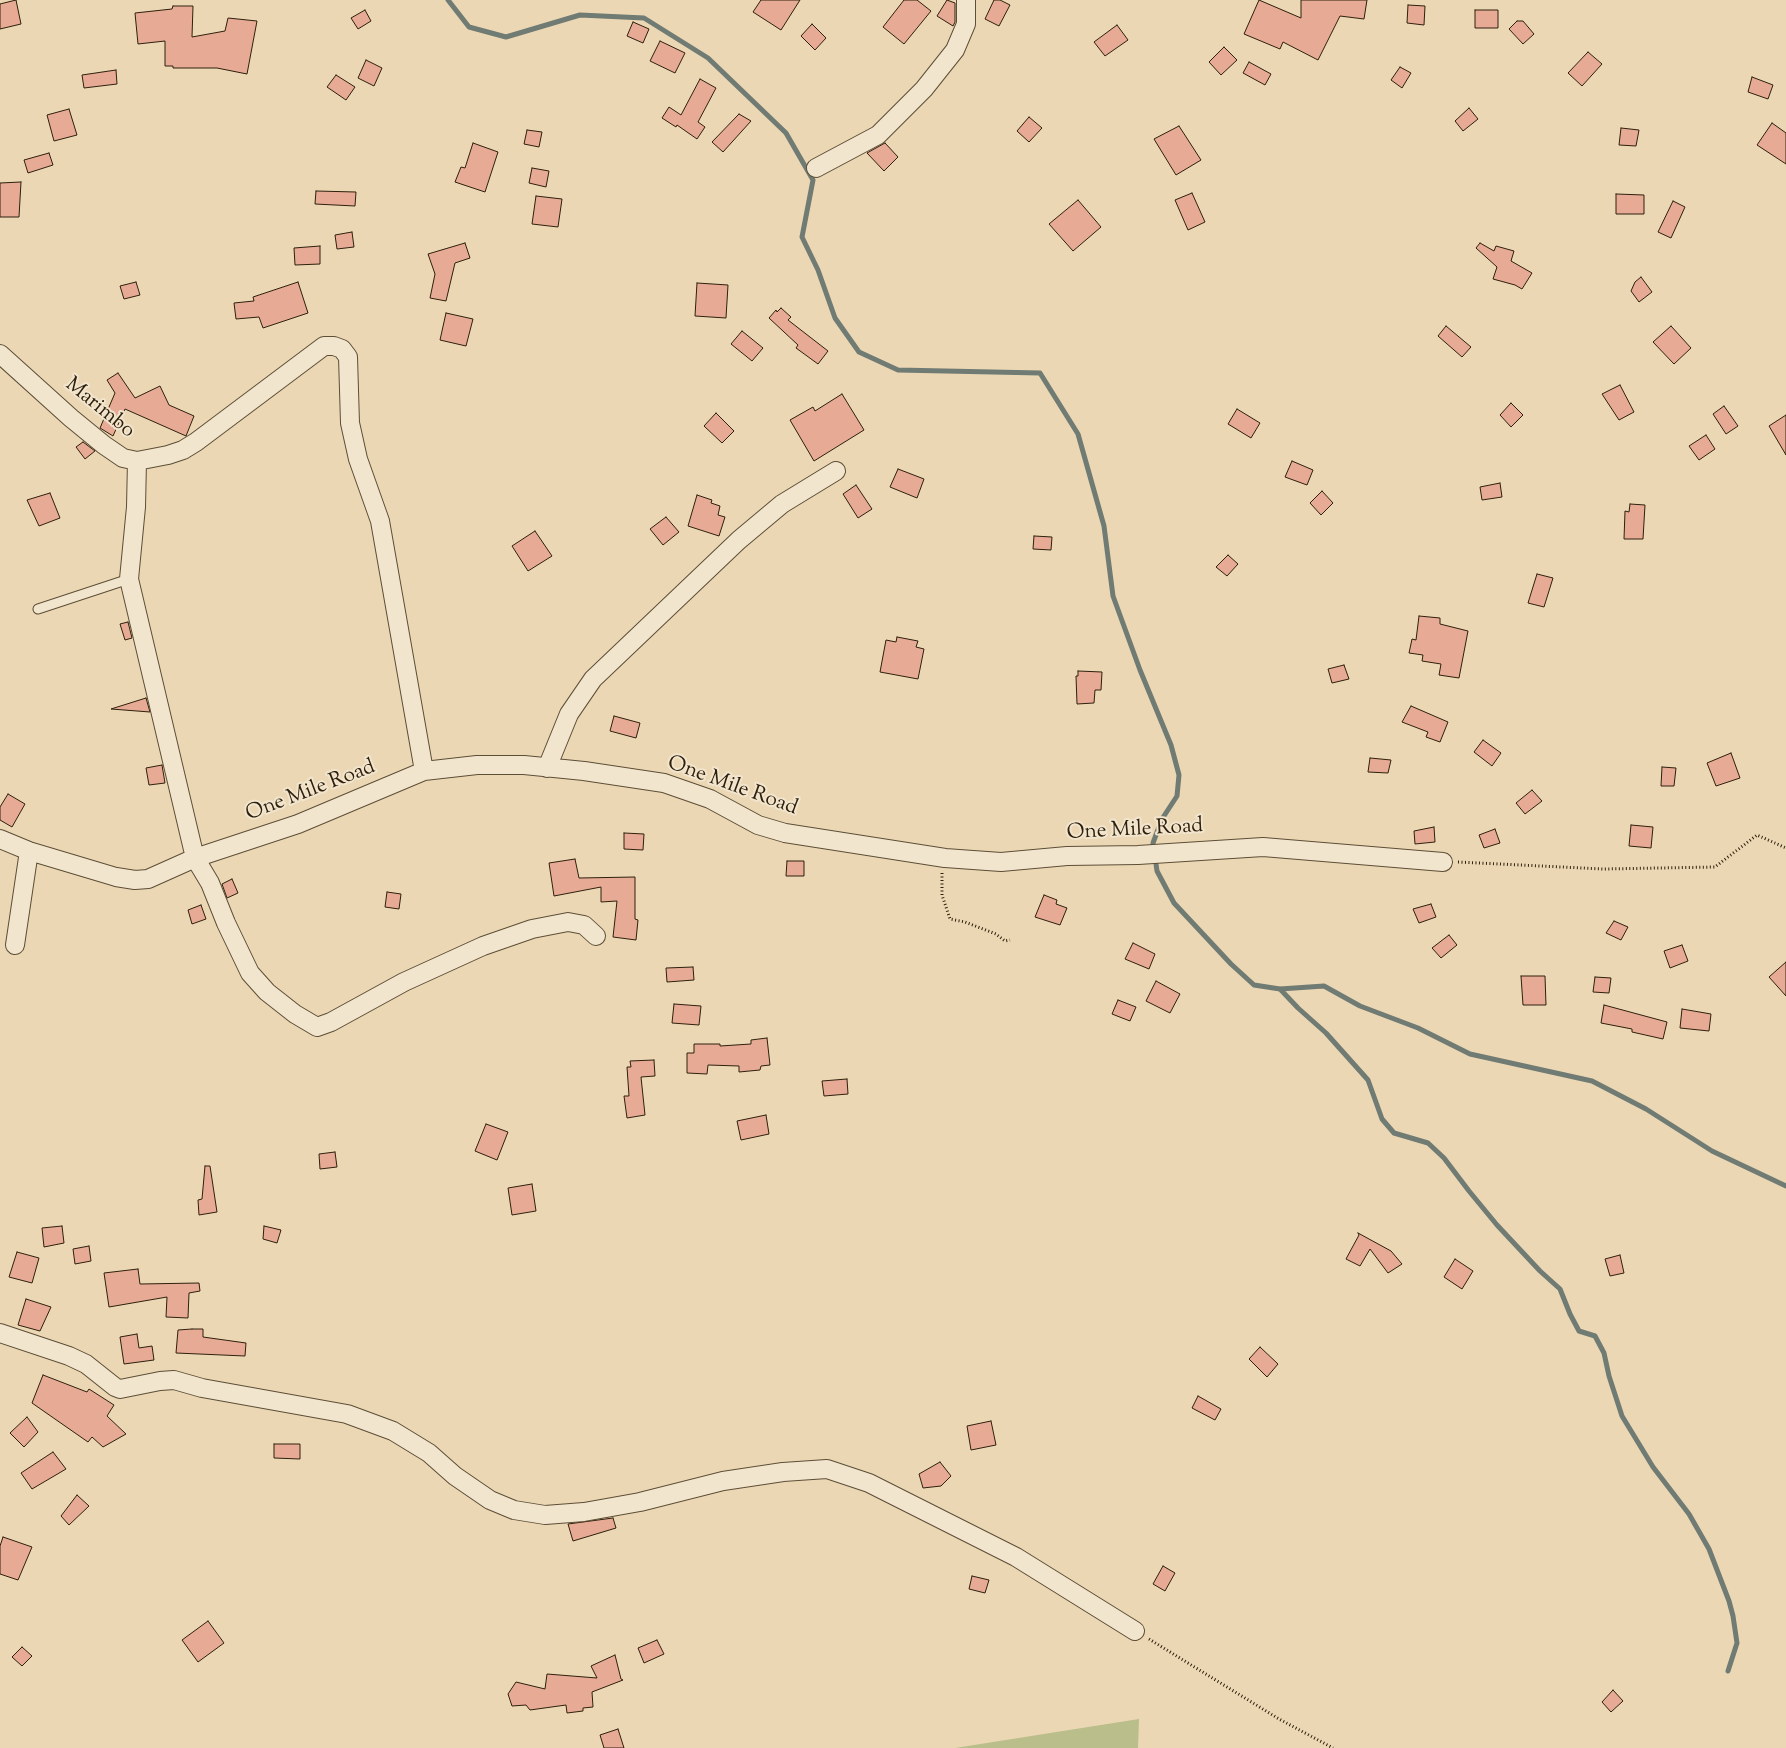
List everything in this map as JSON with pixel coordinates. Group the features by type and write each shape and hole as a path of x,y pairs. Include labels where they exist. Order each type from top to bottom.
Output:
{"street":[{"path":"816,168 878,135 924,89 955,50 966,24 966,0"},
{"name":"Marimbo","path":"0,354 104,445 123,458 137,460 168,455 183,450 324,346 334,346 342,349 348,357 350,423 358,459 380,521 424,771"},
{"path":"137,460 136,507 130,579 195,858 210,883 226,923 250,973 268,992 317,1027 331,1022 404,982 474,950 532,929 568,922 584,925 596,936"},
{"path":"547,768 569,714 593,679 739,540 782,504 836,471"},
{"name":"One Mile Road","path":"0,839 29,851 116,877 135,880 148,879 195,858 298,824 424,771 477,765 584,771 664,783 710,799 758,825 785,834 945,858 1001,862 1067,856 1262,847 1444,862"},
{"path":"15,945 29,851"},
{"path":"0,1333 69,1356 86,1364 120,1389 174,1380 202,1388 347,1414 393,1431 429,1453 455,1476 490,1500 514,1510 545,1514 584,1512 640,1502 723,1481 783,1472 827,1469 869,1483 1016,1557 1135,1631"}],"lane":[{"path":"38,609 130,579"}],"path":[{"path":"1444,862 1603,869 1715,867 1757,835 1786,848"},
{"path":"945,858 941,880 942,895 950,919 965,922 996,934 1005,941 1010,940"},
{"path":"1135,1631 1279,1720 1333,1748"}],"green space":[{"path":"1139,1719 1138,1748 955,1748"}],"building":[{"path":"16,0 21,24 0,29 0,4"},
{"path":"761,0 800,0 781,30 753,12"},
{"path":"904,0 917,0 931,11 904,44 883,27"},
{"path":"947,0 955,3 955,22 953,26 937,16"},
{"path":"994,0 1000,0 1010,5 999,26 985,19"},
{"path":"1259,0 1301,18 1301,0 1367,0 1364,19 1340,16 1318,60 1283,42 1280,49 1244,34"},
{"path":"1408,5 1425,6 1424,25 1407,23"},
{"path":"173,6 193,6 192,37 225,31 228,18 257,21 247,74 217,68 173,68 173,66 165,66 165,41 138,44 135,13 172,9"},
{"path":"365,10 371,21 358,29 351,18"},
{"path":"1475,10 1498,10 1498,28 1475,28"},
{"path":"1517,21 1523,21 1534,34 1523,44 1509,29"},
{"path":"633,22 649,29 643,43 627,36"},
{"path":"812,24 826,38 815,50 801,36"},
{"path":"1117,25 1128,40 1105,56 1094,42"},
{"path":"660,41 685,53 675,73 650,61"},
{"path":"1224,47 1237,60 1221,75 1209,62"},
{"path":"1588,52 1602,64 1582,86 1568,73"},
{"path":"366,60 382,68 374,86 358,78"},
{"path":"1249,62 1271,74 1265,85 1243,73"},
{"path":"1400,67 1411,73 1402,88 1391,80"},
{"path":"116,70 117,84 84,88 82,75"},
{"path":"336,75 355,87 346,100 327,87"},
{"path":"1752,77 1773,85 1768,99 1748,92"},
{"path":"700,79 716,88 698,122 705,127 697,139 677,125 676,127 662,118 669,107 681,115"},
{"path":"1469,108 1478,119 1463,131 1455,121"},
{"path":"69,109 77,135 54,141 47,115"},
{"path":"739,114 751,121 723,152 712,142"},
{"path":"1029,117 1042,128 1029,142 1017,131"},
{"path":"1772,123 1786,133 1786,164 1757,145"},
{"path":"1179,126 1201,160 1176,175 1154,139"},
{"path":"1621,128 1639,130 1636,146 1619,145"},
{"path":"527,130 542,132 539,147 524,144"},
{"path":"473,143 498,152 485,192 455,182 461,167 465,168"},
{"path":"885,143 898,157 884,171 867,153"},
{"path":"49,153 53,165 28,173 24,160"},
{"path":"532,168 549,171 546,187 529,183"},
{"path":"21,182 19,217 0,217 0,183"},
{"path":"316,191 356,192 355,206 315,204"},
{"path":"1192,193 1205,222 1188,230 1175,200"},
{"path":"1616,194 1644,195 1644,214 1616,214"},
{"path":"536,196 562,199 558,227 532,224"},
{"path":"1078,200 1101,227 1073,251 1049,224"},
{"path":"1673,201 1685,207 1671,238 1658,232"},
{"path":"352,232 354,247 337,249 335,235"},
{"path":"465,243 470,258 455,263 446,301 430,298 435,274 428,254"},
{"path":"1480,243 1494,251 1496,246 1514,251 1511,261 1532,273 1522,289 1493,279 1497,267 1476,248"},
{"path":"320,246 320,264 295,265 294,248"},
{"path":"1641,277 1652,292 1639,302 1631,291 1635,282"},
{"path":"136,282 140,295 124,299 120,286"},
{"path":"298,282 308,313 263,328 259,317 236,319 234,303 254,301 253,297"},
{"path":"697,283 728,285 726,318 695,316"},
{"path":"781,308 791,317 788,320 828,351 818,364 796,348 798,345 769,318 776,310 777,312"},
{"path":"446,313 473,319 466,346 440,340"},
{"path":"1446,326 1471,347 1462,357 1438,336"},
{"path":"1671,326 1691,348 1674,364 1653,342"},
{"path":"742,331 763,348 752,361 731,344"},
{"path":"118,373 135,398 160,386 169,405 194,416 186,436 125,409 113,436 100,428 115,393 107,380"},
{"path":"1620,385 1634,412 1619,420 1602,394"},
{"path":"842,394 864,430 814,461 790,420 813,407 815,411"},
{"path":"1511,403 1523,415 1511,427 1500,415"},
{"path":"1724,406 1738,426 1726,434 1713,414"},
{"path":"1237,409 1260,423 1251,438 1228,424"},
{"path":"716,413 734,431 722,443 704,426"},
{"path":"1786,415 1786,455 1769,426"},
{"path":"1706,435 1715,449 1699,460 1689,446"},
{"path":"83,442 95,451 85,459 76,447"},
{"path":"1292,461 1313,470 1307,485 1285,477"},
{"path":"898,469 924,479 917,498 890,487"},
{"path":"1500,483 1502,497 1482,500 1480,487"},
{"path":"856,485 872,509 858,518 843,494"},
{"path":"1322,491 1333,503 1321,515 1310,503"},
{"path":"50,493 60,518 39,526 27,500"},
{"path":"697,495 712,500 711,503 720,506 718,515 725,517 719,536 688,526"},
{"path":"1630,504 1645,505 1643,539 1624,539 1625,511 1629,512"},
{"path":"666,517 679,532 663,545 650,529"},
{"path":"535,531 552,556 528,571 512,546"},
{"path":"1034,536 1052,537 1051,550 1033,549"},
{"path":"1228,555 1238,564 1227,576 1216,567"},
{"path":"1537,574 1553,578 1544,607 1528,603"},
{"path":"1419,616 1440,618 1440,624 1468,631 1459,678 1439,675 1441,664 1422,661 1423,655 1409,653 1412,639 1416,640"},
{"path":"128,622 132,638 125,640 120,624"},
{"path":"897,637 918,641 916,647 924,649 918,679 880,672 886,640 896,642"},
{"path":"1344,665 1349,679 1332,683 1328,669"},
{"path":"1078,671 1102,672 1101,690 1095,690 1094,703 1077,704 1076,676 1078,676"},
{"path":"146,698 150,712 111,709"},
{"path":"1411,706 1448,722 1440,742 1426,737 1428,732 1402,722"},
{"path":"614,716 640,723 636,738 610,731"},
{"path":"1483,740 1501,753 1492,766 1474,752"},
{"path":"1731,753 1740,778 1716,786 1707,763"},
{"path":"1370,758 1391,760 1388,773 1368,772"},
{"path":"162,765 165,783 149,785 146,768"},
{"path":"1662,767 1676,768 1674,786 1661,786"},
{"path":"1532,790 1542,801 1525,814 1516,803"},
{"path":"8,794 25,804 12,827 0,820 0,807"},
{"path":"1631,825 1653,827 1651,848 1629,846"},
{"path":"1434,827 1435,842 1415,844 1414,831"},
{"path":"1495,829 1500,843 1484,848 1479,835"},
{"path":"624,833 644,834 643,850 624,849"},
{"path":"575,859 579,878 635,877 635,919 638,920 636,940 613,937 617,901 601,902 601,887 554,896 549,863"},
{"path":"787,861 804,861 804,876 786,876"},
{"path":"232,879 238,893 227,898 222,884"},
{"path":"387,892 401,894 399,909 385,907"},
{"path":"1044,895 1057,900 1056,904 1067,908 1060,925 1035,917"},
{"path":"1431,904 1436,917 1419,923 1413,909"},
{"path":"201,905 206,919 192,924 188,910"},
{"path":"1614,921 1628,927 1621,940 1606,933"},
{"path":"1449,935 1457,945 1441,958 1432,948"},
{"path":"1133,943 1155,954 1149,969 1125,959"},
{"path":"1682,945 1688,961 1670,968 1664,951"},
{"path":"1786,962 1786,996 1769,977"},
{"path":"693,967 694,980 667,982 666,968"},
{"path":"1521,976 1545,976 1546,1005 1523,1005"},
{"path":"1595,977 1611,978 1609,993 1593,992"},
{"path":"1156,981 1180,994 1170,1013 1146,1001"},
{"path":"1118,1000 1136,1007 1130,1021 1112,1014"},
{"path":"674,1004 701,1006 699,1025 672,1023"},
{"path":"1604,1005 1667,1022 1663,1039 1632,1032 1632,1029 1601,1023"},
{"path":"1682,1009 1711,1014 1709,1031 1680,1028"},
{"path":"767,1038 770,1065 761,1066 760,1070 739,1072 739,1066 708,1065 707,1074 687,1073 687,1053 694,1053 694,1044 720,1044 720,1046 751,1044 751,1040"},
{"path":"654,1060 655,1076 641,1077 645,1115 627,1118 624,1096 629,1096 627,1067 631,1067 630,1061"},
{"path":"847,1079 848,1094 824,1096 822,1081"},
{"path":"766,1115 769,1134 741,1140 737,1121"},
{"path":"486,1124 508,1132 497,1160 475,1151"},
{"path":"335,1152 337,1167 320,1169 319,1154"},
{"path":"205,1166 210,1166 217,1212 199,1215 198,1200 202,1199"},
{"path":"532,1184 536,1211 512,1215 508,1188"},
{"path":"62,1226 64,1243 44,1247 42,1228"},
{"path":"264,1226 281,1230 277,1243 263,1239"},
{"path":"1358,1233 1391,1251 1402,1264 1388,1273 1370,1249 1360,1266 1346,1259 1359,1235"},
{"path":"89,1246 91,1261 75,1264 73,1249"},
{"path":"17,1252 39,1258 32,1283 9,1277"},
{"path":"1620,1255 1624,1273 1610,1276 1605,1259"},
{"path":"1455,1259 1473,1271 1462,1289 1444,1277"},
{"path":"138,1269 140,1284 199,1283 200,1291 189,1293 188,1318 166,1317 167,1297 109,1307 104,1273"},
{"path":"26,1299 51,1307 40,1331 18,1325"},
{"path":"203,1329 203,1337 246,1343 245,1356 176,1353 178,1330"},
{"path":"137,1334 139,1348 152,1346 154,1360 124,1364 120,1337"},
{"path":"1260,1347 1278,1364 1267,1377 1249,1359"},
{"path":"43,1375 87,1392 89,1389 114,1405 107,1416 126,1434 103,1447 92,1437 88,1442 32,1403"},
{"path":"1198,1396 1221,1409 1215,1420 1192,1408"},
{"path":"27,1417 38,1432 24,1447 10,1433"},
{"path":"991,1421 996,1445 971,1450 967,1426"},
{"path":"274,1444 300,1444 300,1459 274,1458"},
{"path":"53,1452 66,1469 32,1489 21,1473"},
{"path":"940,1462 951,1476 941,1486 923,1488 919,1474"},
{"path":"77,1495 89,1506 69,1525 61,1516"},
{"path":"613,1518 616,1528 573,1541 568,1524"},
{"path":"3,1537 32,1547 18,1580 0,1574 0,1546"},
{"path":"1163,1566 1175,1573 1165,1591 1153,1584"},
{"path":"972,1576 989,1580 985,1593 969,1589"},
{"path":"208,1621 224,1643 198,1662 182,1640"},
{"path":"657,1640 664,1654 644,1663 638,1648"},
{"path":"22,1647 32,1656 22,1666 12,1657"},
{"path":"615,1655 621,1679 623,1680 592,1692 593,1707 583,1708 583,1711 567,1713 566,1705 530,1710 526,1705 512,1706 508,1694 516,1682 545,1689 547,1674 597,1678 591,1666"},
{"path":"1613,1690 1623,1701 1611,1712 1602,1702"},
{"path":"618,1729 624,1748 604,1748 600,1735"}],"waterway":[{"path":"448,0 469,27 506,37 580,15 644,18 708,58 786,133 813,180 802,237 818,270 835,318 859,352 898,370 1040,373 1078,434 1104,526 1113,596 1140,670 1171,745 1179,775 1177,796 1162,819 1153,843 1157,871 1174,903 1231,964 1254,985 1280,989 1324,986 1360,1006 1418,1028 1470,1054 1592,1081 1646,1109 1712,1151 1786,1186"},
{"path":"1280,989 1326,1033 1368,1080 1382,1119 1394,1133 1428,1143 1444,1158 1497,1225 1540,1271 1560,1289 1579,1331 1595,1336 1604,1353 1609,1376 1622,1416 1653,1467 1689,1514 1709,1549 1733,1616 1737,1643 1728,1671"}]}
